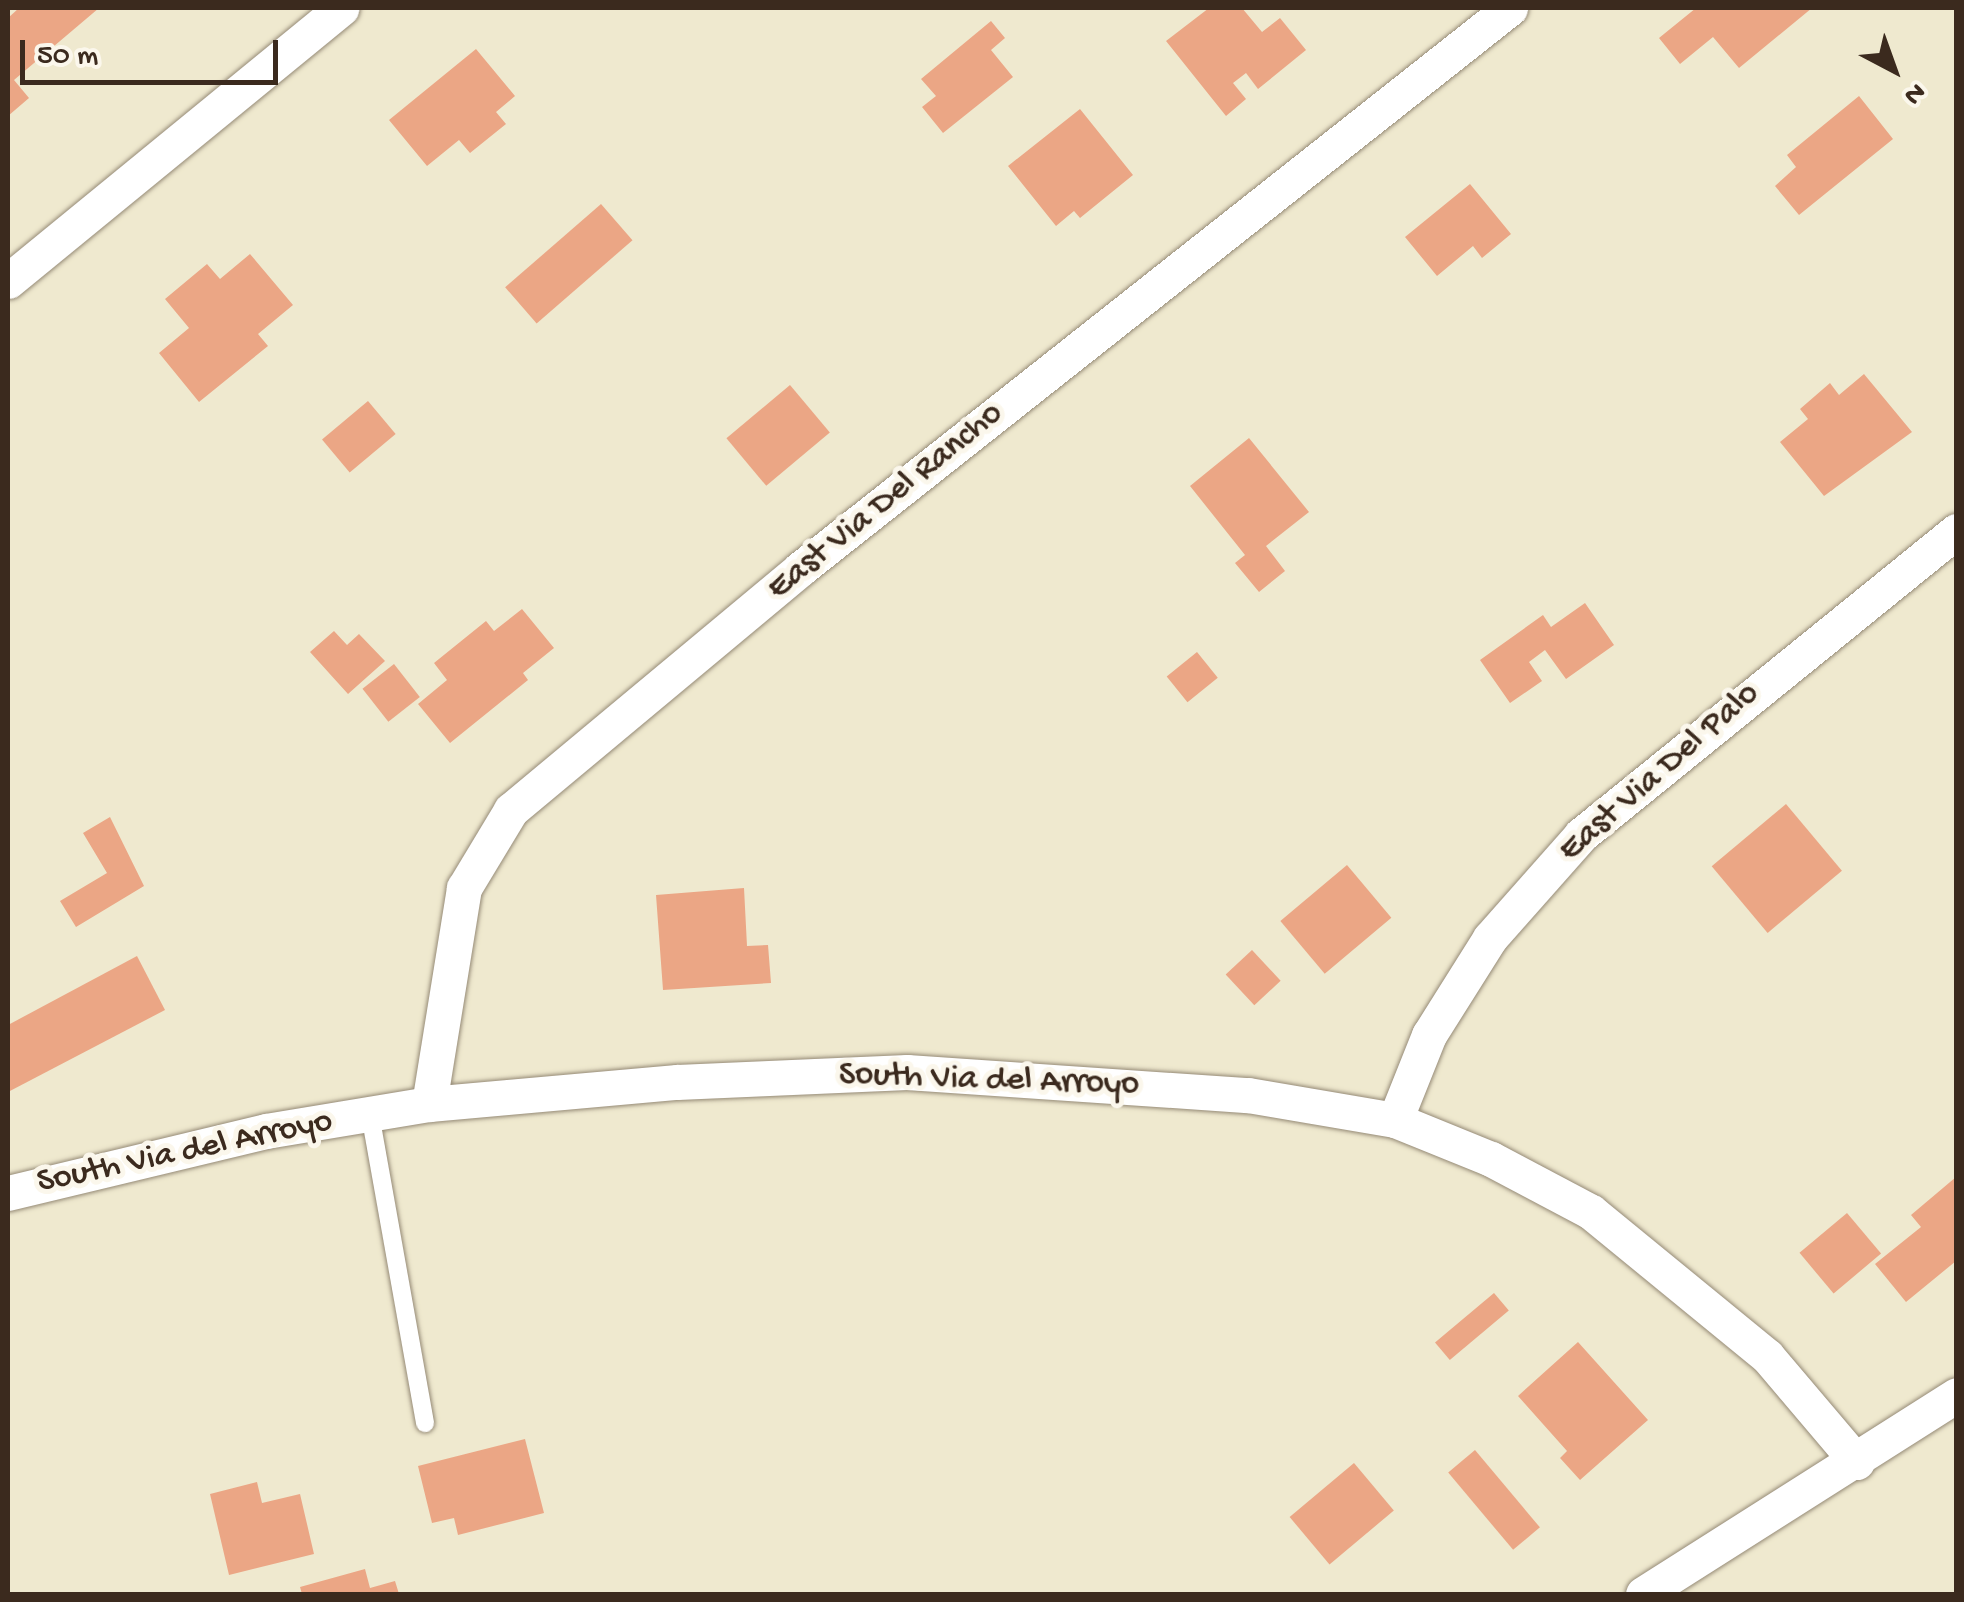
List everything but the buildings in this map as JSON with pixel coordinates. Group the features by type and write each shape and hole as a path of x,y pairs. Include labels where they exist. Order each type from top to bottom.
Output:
{"street":[{"path":"8,281 341,8"},
{"name":"East Via Del Rancho","path":"429,1104 464,888 511,810 800,569 1510,8"},
{"name":"East Via Del Palo","path":"1395,1120 1429,1035 1490,938 1580,835 1956,531"},
{"name":"South Via del Arroyo","path":"8,1193 134,1158 429,1104 677,1082 907,1072 1248,1094 1395,1120 1491,1159 1590,1212 1767,1356 1857,1462"},
{"path":"1643,1594 1857,1462 1956,1395"}],"lane":[{"path":"370,1114 425,1423"}]}
